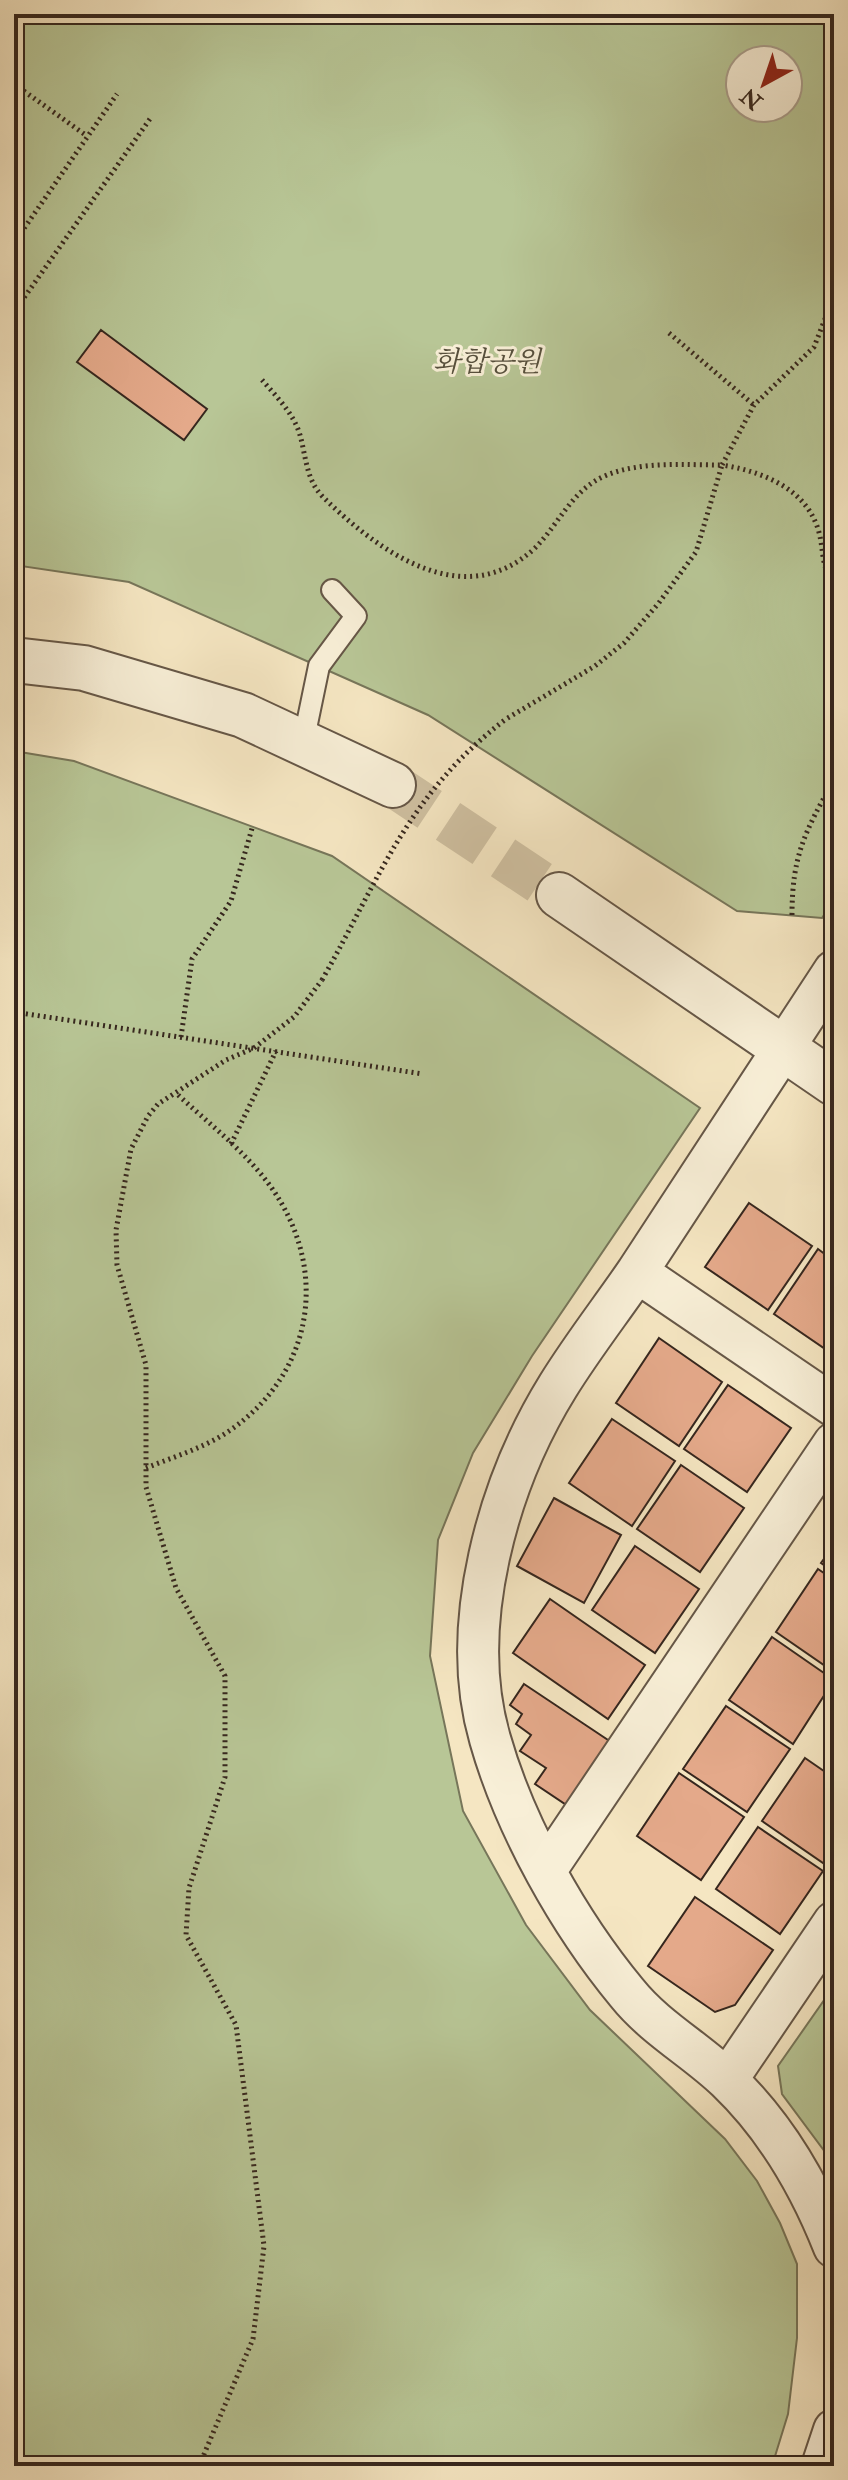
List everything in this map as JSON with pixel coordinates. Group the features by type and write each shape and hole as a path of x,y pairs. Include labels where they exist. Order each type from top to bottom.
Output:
{"street":[{"path":"14,660 99,672 243,715 393,785"},
{"path":"559,895 834,1083"},
{"path":"834,971 637,1272 557,1386 527,1446 498,1516 484,1586 479,1665 489,1738 514,1802 568,1913 628,1995 727,2080 756,2112 813,2194 834,2247"},
{"path":"637,1272 834,1406"},
{"path":"546,1870 834,1443"},
{"path":"727,2080 834,1922"},
{"path":"822,2466 834,2430"}],"lane":[{"path":"303,743 319,666 356,616 332,590"}],"path":[{"path":"14,84 87,136"},
{"path":"14,243 117,94"},
{"path":"14,312 152,116"},
{"path":"199,2466 253,2339 264,2246 236,2025 186,1935 189,1888 225,1777 225,1676 176,1588 146,1487 146,1365 117,1265 116,1230 126,1167 137,1131 158,1104 226,1060 254,1048 294,1017 322,980 358,917 384,860 412,816 468,748 506,719 595,666 624,643 665,596 696,552 722,465 754,405 814,347 834,296"},
{"path":"669,333 754,405"},
{"path":"262,380 285,406 300,433 305,464 321,495 410,564 451,577 474,578 512,566 536,546 574,497 606,476 634,469 722,465 753,470 776,481 803,502 818,527 821,558 834,585"},
{"path":"834,630 831,646 834,653"},
{"path":"792,915 792,877 800,843 834,780"},
{"path":"181,1037 192,959 231,901 253,825"},
{"path":"14,1012 423,1074"},
{"path":"231,1144 277,1051"},
{"path":"146,1468 228,1432 257,1409 294,1357 309,1293 299,1247 273,1190 253,1163 176,1093"}],"green space":[{"name":"화합공원","path":"14,14 834,14 834,900 822,918 737,911 428,715 129,582 14,565"},
{"path":"14,751 74,761 332,856 700,1108 532,1356 473,1453 438,1540 430,1656 463,1811 526,1925 590,2010 725,2139 757,2181 780,2223 797,2264 797,2338 788,2414 772,2466 14,2466"},
{"path":"834,1986 834,2164 782,2094 778,2066"}],"building":[{"path":"101,330 207,409 184,440 77,362"},
{"path":"749,1203 812,1246 768,1310 705,1267"},
{"path":"818,1249 834,1261 834,1355 774,1314"},
{"path":"659,1338 722,1382 679,1446 616,1403"},
{"path":"728,1385 791,1428 747,1492 684,1449"},
{"path":"612,1419 675,1461 632,1526 569,1483"},
{"path":"681,1465 744,1508 700,1572 637,1529"},
{"path":"554,1498 621,1535 584,1603 517,1566"},
{"path":"834,1545 834,1572 821,1563"},
{"path":"635,1546 699,1589 655,1653 592,1610"},
{"path":"818,1569 834,1580 834,1672 776,1632"},
{"path":"550,1599 645,1665 608,1719 513,1653"},
{"path":"772,1637 834,1680 793,1744 729,1700"},
{"path":"524,1684 611,1742 568,1806 535,1784 546,1768 520,1751 531,1735 516,1724 522,1714 510,1705"},
{"path":"726,1706 790,1749 747,1812 683,1769"},
{"path":"805,1758 834,1778 834,1853 826,1865 762,1821"},
{"path":"679,1773 744,1817 701,1880 637,1836"},
{"path":"758,1827 823,1871 780,1934 716,1889"},
{"path":"695,1897 773,1950 735,2005 715,2012 648,1966"}],"tunnel":[{"path":"393,785 559,895"}]}
